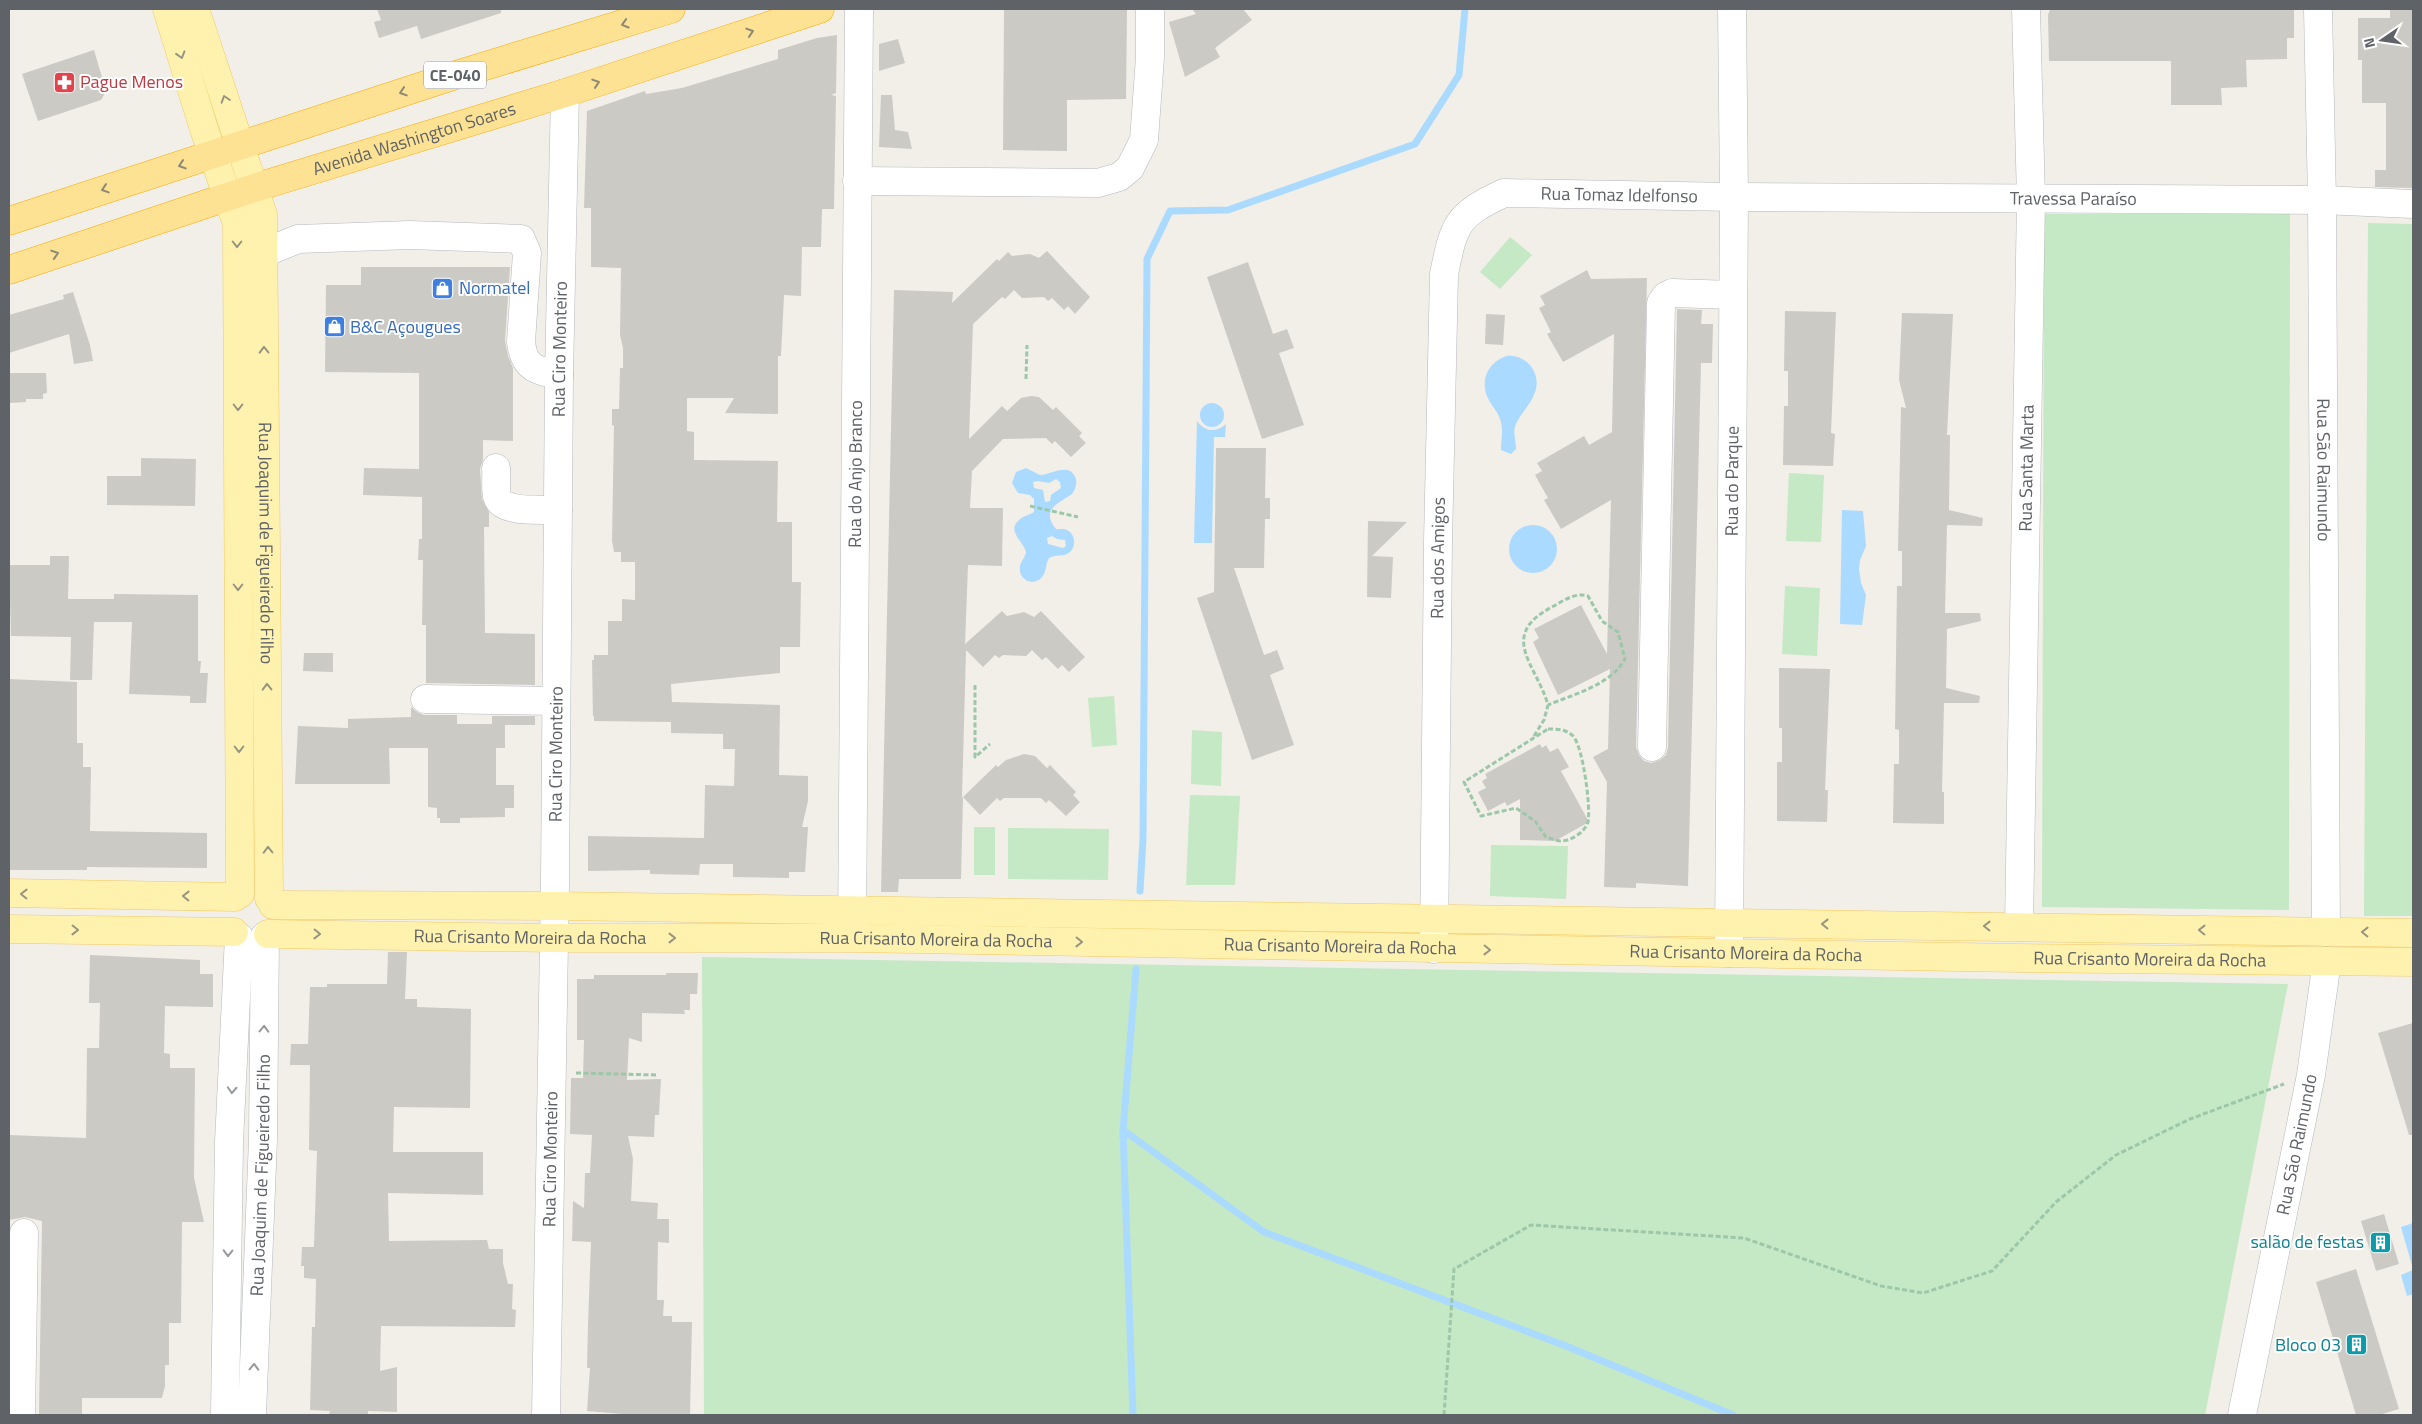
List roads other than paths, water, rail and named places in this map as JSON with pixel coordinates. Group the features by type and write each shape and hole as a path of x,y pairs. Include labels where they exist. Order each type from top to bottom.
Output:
{"highway":[{"name":"CE-040","path":"9,221 459,74 671,9"},
{"name":"Avenida Washington Soares","path":"9,270 254,188 565,93 820,9"}],"main road":[{"name":"Rua Joaquim de Figueiredo Filho","path":"167,9 237,224 238,896"},
{"name":"Rua Joaquim de Figueiredo Filho","path":"195,9 263,215 271,902"},
{"path":"238,551 266,550"},
{"path":"9,893 238,896 255,891 271,902 275,921 252,935 228,921 228,908 238,896"},
{"name":"Rua Crisanto Moreira da Rocha","path":"271,902 2413,933"},
{"path":"2018,958 2019,927"},
{"name":"Rua Crisanto Moreira da Rocha","path":"9,929 252,935 852,938 2018,958 2413,962"},
{"path":"2326,932 2327,960"}],"street":[{"name":"Rua do Anjo Branco","path":"852,938 859,9"},
{"path":"857,181 1098,183 1119,177 1130,168 1144,140 1150,57 1150,9"},
{"name":"Rua do Parque","path":"1729,953 1734,197 1732,9"},
{"name":"Rua Santa Marta","path":"2019,927 2031,199 2026,9"},
{"name":"Rua São Raimundo","path":"2318,9 2322,200 2326,932"},
{"name":"Rua Ciro Monteiro","path":"546,1415 554,938 559,374 565,93"},
{"name":"Rua Tomaz Idelfonso","path":"1504,193 1734,197"},
{"name":"Rua dos Amigos","path":"1434,949 1438,542 1444,274 1452,238 1458,223 1477,206 1504,193"},
{"name":"Travessa Paraíso","path":"1734,197 2322,200 2413,204"},
{"path":"264,252 298,239 410,235 521,239 528,253 521,342 522,354 531,366 542,372 559,374"},
{"path":"1652,747 1661,303 1666,296 1672,293 1733,295"},
{"path":"496,468 497,498 504,506 513,509 558,510"},
{"path":"425,699 556,701"},
{"name":"Rua Joaquim de Figueiredo Filho","path":"225,1415 229,1142 252,935"},
{"name":"Rua Joaquim de Figueiredo Filho","path":"252,935 263,1139 252,1415"},
{"name":"Rua São Raimundo","path":"2242,1415 2310,1075 2327,960"},
{"path":"21,1415 24,1233"}],"water":[{"path":"1507,356 1520,358 1531,366 1537,385 1533,397 1515,426 1516,449 1511,454 1501,450 1501,423 1485,389 1486,377 1491,366"},
{"path":"1212,403 1221,406 1224,415 1221,424 1212,427 1203,424 1200,415 1203,406"},
{"path":"1197,421 1200,425 1211,430 1218,429 1226,424 1225,437 1214,437 1212,543 1194,543"},
{"path":"1026,468 1040,475 1065,470 1073,474 1076,479 1076,487 1072,494 1053,507 1050,516 1056,529 1066,529 1071,533 1074,540 1073,547 1071,551 1064,555 1049,558 1044,575 1039,580 1031,582 1024,579 1020,572 1020,565 1026,552 1014,528 1015,524 1021,519 1034,512 1034,499 1030,495 1018,493 1012,483 1016,472","holes":["1056,479 1060,482 1061,488 1051,495 1050,501 1045,502 1043,490 1034,488 1033,482 1049,483","1052,536 1065,540 1066,546 1063,548 1048,544 1047,538"]},
{"path":"1842,510 1863,511 1866,546 1860,560 1859,569 1861,583 1866,595 1862,625 1840,624"},
{"path":"1528,525 1538,525 1547,529 1553,535 1556,540 1556,558 1547,569 1538,573 1528,573 1519,569 1513,563 1509,554 1509,544 1513,535 1519,529"},
{"path":"2413,1223 2413,1269 2401,1227"},
{"path":"2413,1270 2413,1294 2407,1296 2401,1275"}],"waterway":[{"path":"1140,891 1143,839 1147,259 1170,211 1228,210 1415,144 1459,75 1465,9"},
{"path":"1136,969 1123,1130 1264,1232 1566,1346 1733,1415"},
{"path":"1123,1130 1133,1415"}],"place":[{"name":"Pague Menos","path":"64,82"},
{"name":"Normatel","path":"443,288"},
{"name":"B&C Açougues","path":"334,327"},
{"name":"salão de festas","path":"2380,1242"},
{"name":"Bloco 03","path":"2357,1345"}]}
